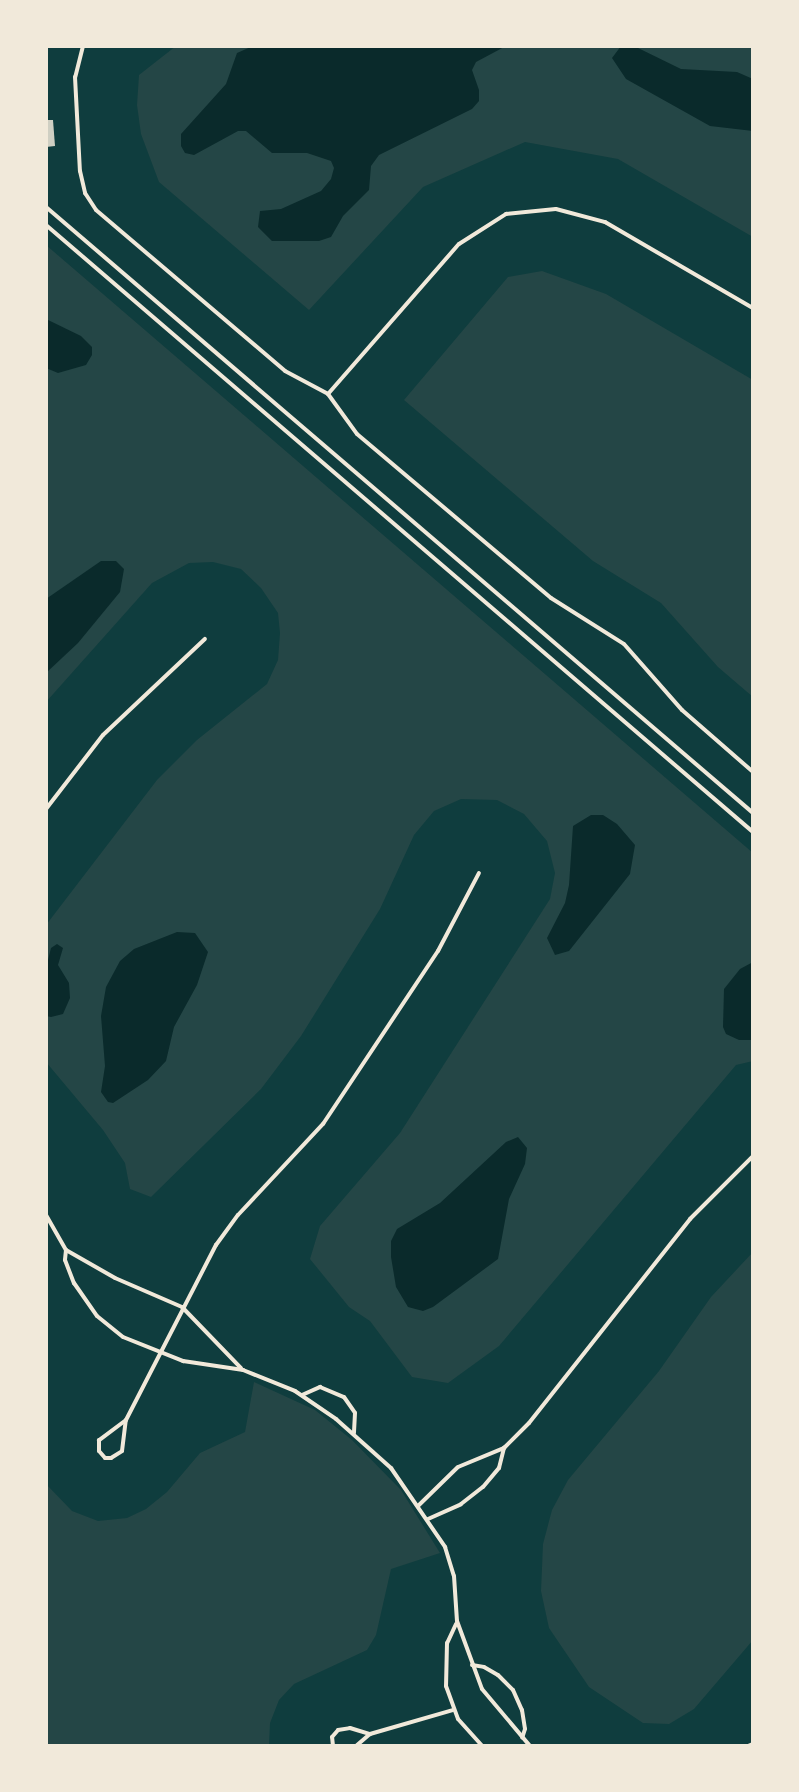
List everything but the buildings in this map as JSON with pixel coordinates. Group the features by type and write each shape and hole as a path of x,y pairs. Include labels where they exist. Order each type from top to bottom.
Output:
{"street":[{"path":"83,46 75,77 80,171 85,193 96,210 285,371 328,394 357,434 551,598 624,644 682,710 753,772"},
{"path":"46,207 753,813"},
{"path":"328,394 459,244 506,214 556,209 605,222 753,308"},
{"path":"46,225 753,832"},
{"path":"46,809 103,735 205,639"},
{"path":"126,1420 99,1440 99,1451 105,1458 122,1451 126,1420 216,1245 238,1215 335,1107 438,951 479,873"},
{"path":"419,1505 458,1467 504,1448 557,1391 690,1219 753,1156"},
{"path":"46,1215 66,1250 115,1278 182,1307 243,1370"},
{"path":"66,1250 65,1260 74,1283 97,1316 123,1337 183,1361 243,1370 302,1395 354,1433 391,1468 445,1547 454,1576 457,1621 482,1689 530,1746"},
{"path":"302,1395 320,1387 344,1397 355,1413 354,1433"},
{"path":"428,1519 461,1504 483,1487 499,1468 504,1448"},
{"path":"457,1621 447,1643 444,1664 453,1710 482,1746"},
{"path":"472,1665 484,1667 498,1675 513,1690 522,1710 525,1729 522,1738"},
{"path":"356,1746 370,1734 453,1710"},
{"path":"333,1746 334,1733 344,1728 370,1734"}],"shaded area":[{"path":"176,46 753,46 753,237 618,159 525,142 423,187 309,310 159,182 141,134 137,105 139,75"},
{"path":"253,46 506,46 476,62 472,70 479,90 479,101 472,109 379,155 371,166 369,190 343,216 331,237 319,241 272,241 258,227 260,211 281,209 321,191 331,179 334,168 331,161 307,153 272,153 246,131 238,131 194,155 185,153 181,146 181,134 226,84 237,53"},
{"path":"621,46 636,47 681,69 737,72 753,79 753,131 710,126 626,79 612,58"},
{"path":"46,245 753,853 753,1061 736,1065 499,1346 448,1383 412,1377 370,1321 349,1307 310,1259 320,1226 400,1133 550,899 555,873 547,841 524,814 497,800 461,799 434,811 414,835 380,909 301,1036 261,1089 151,1197 130,1189 125,1163 103,1130 46,1062 46,925 157,780 197,740 267,684 278,660 280,633 278,613 261,588 241,569 213,562 189,563 152,583 46,702"},
{"path":"542,271 606,294 753,380 753,697 718,667 661,603 593,561 404,400 508,277"},
{"path":"46,319 81,336 92,347 92,355 86,365 58,373 46,368"},
{"path":"101,561 116,561 124,569 120,592 78,643 46,673 46,599"},
{"path":"591,815 603,815 617,824 635,845 630,874 569,951 555,955 547,938 565,903 573,826"},
{"path":"177,932 195,933 208,952 197,985 174,1027 166,1061 148,1080 113,1103 108,1102 101,1092 105,1066 101,1016 106,987 120,961 134,949"},
{"path":"57,944 63,948 58,965 69,983 70,998 63,1014 51,1017 46,1016 46,968 51,948"},
{"path":"753,962 753,1040 739,1040 726,1034 723,1027 724,989 740,969"},
{"path":"518,1137 527,1148 525,1164 509,1199 498,1259 433,1307 423,1311 408,1307 396,1287 391,1257 391,1241 397,1229 440,1203 506,1142"},
{"path":"753,1252 753,1640 694,1709 669,1724 643,1723 589,1687 549,1628 541,1591 543,1544 552,1510 568,1480 659,1371 711,1297"},
{"path":"254,1382 315,1410 352,1440 401,1490 440,1553 391,1569 376,1635 367,1650 294,1684 279,1700 270,1723 269,1746 46,1746 46,1484 72,1511 98,1521 127,1518 146,1509 167,1492 200,1453 245,1432"}]}
